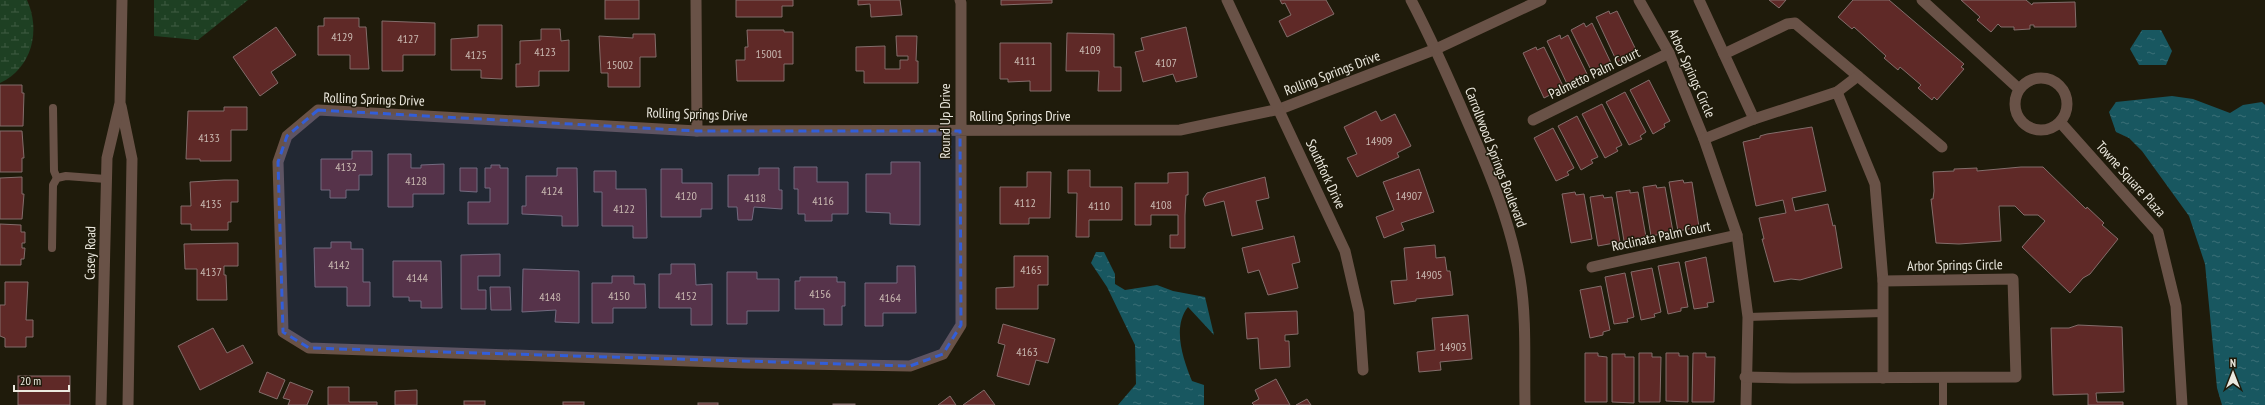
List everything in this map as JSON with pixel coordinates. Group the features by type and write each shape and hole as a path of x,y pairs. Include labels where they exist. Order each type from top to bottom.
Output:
{"street":[{"name":"Casey Road","path":"101,405 107,158 120,104 122,0"},
{"path":"696,0 697,131"},
{"name":"Round Up Drive","path":"960,0 961,241"},
{"name":"Southfork Drive","path":"1227,0 1280,109 1345,251 1359,312 1363,370"},
{"name":"Carrollwood Springs Boulevard","path":"1411,0 1436,49 1481,152 1510,233 1520,278 1524,312 1525,405"},
{"path":"1436,49 1541,0"},
{"name":"Arbor Springs Circle","path":"1639,0 1669,53 1704,139 1737,235 1748,317 1745,377 1746,405"},
{"path":"1699,0 1754,119"},
{"path":"1922,0 2019,89"},
{"path":"1724,54 1788,24 1795,24 1942,147"},
{"name":"Rolling Springs Drive","path":"961,241 961,325 943,354 910,366 723,363 309,348 283,332 278,162 287,136 318,110 697,131 1180,130 1280,109 1436,49"},
{"name":"Palmetto Palm Court","path":"1532,120 1669,53"},
{"name":"Arbor Springs Circle","path":"1704,139 1754,119 1837,92 1858,76"},
{"path":"2037,78 2050,79 2058,83 2064,90 2068,106 2066,115 2060,122 2045,130 2028,127 2017,114 2016,97 2019,89 2025,83 2037,78"},
{"path":"1837,92 1875,184 1883,281 1883,378"},
{"name":"Casey Road","path":"120,104 132,159 128,405"},
{"name":"Towne Square Plaza","path":"2060,122 2158,232 2176,306 2182,405"},
{"name":"Roclinata Palm Court","path":"1592,266 1737,235"},
{"name":"Arbor Springs Circle","path":"1745,377 2016,378 2013,279 1883,281"}],"lane":[{"path":"53,108 54,171 57,178"},
{"path":"52,248 52,185 57,178 66,176 106,179"},
{"path":"1748,317 1883,313"},
{"path":"1943,378 1943,405"}],"highlighted area":[{"path":"318,110 697,131 960,131 961,325 943,354 910,366 309,348 283,332 278,162 287,136"}],"green space":[{"path":"0,0 27,0 33,24 33,36 31,48 20,68 0,83"},
{"path":"154,0 248,0 198,40 154,36"}],"water":[{"path":"2142,30 2161,30 2172,51 2166,65 2139,65 2130,49"},
{"path":"2172,96 2193,99 2230,113 2243,105 2262,102 2265,105 2265,405 2222,405 2217,388 2205,264 2189,216 2142,151 2129,138 2116,132 2109,112 2116,102"},
{"path":"1096,252 1104,252 1115,274 1115,284 1125,290 1157,285 1173,291 1205,297 1214,335 1188,307 1183,315 1180,333 1185,363 1192,381 1204,385 1204,405 1118,405 1136,384 1135,345 1107,287 1091,263"}],"building":[{"path":"605,0 639,0 639,19 605,19"},
{"path":"736,0 793,0 793,6 782,6 782,17 736,17"},
{"path":"858,0 900,0 902,15 871,17 870,4 858,5"},
{"path":"1001,0 1052,0 1052,3 1001,5"},
{"path":"1280,0 1326,0 1334,14 1287,37 1279,21 1291,15 1285,3 1282,4"},
{"path":"1769,0 1786,0 1779,8"},
{"path":"1853,0 1889,0 1964,64 1961,67 1964,69 1937,100 1934,97 1932,100 1918,88 1921,85 1900,67 1898,70 1884,58 1886,56 1854,27 1852,29 1838,17"},
{"path":"1961,0 2026,0 2032,5 2033,3 2075,2 2076,27 2034,27 2034,25 2030,25 2030,29 2014,30 2014,27 2001,27 1998,24 1991,32 1977,20 1980,17"},
{"path":"1609,11 1610,14 1617,11 1637,52 1617,62 1596,17"},
{"path":"324,18 359,18 359,27 366,27 369,69 350,69 350,55 318,55 318,26 324,26"},
{"path":"382,21 435,23 435,55 403,55 403,71 382,71"},
{"path":"1584,23 1586,27 1592,23 1612,65 1593,74 1571,30"},
{"path":"478,25 502,25 502,79 481,78 481,70 451,70 451,39 478,37"},
{"path":"276,27 296,55 271,72 278,83 260,96 233,57"},
{"path":"1186,27 1197,77 1176,82 1173,74 1143,82 1135,52 1144,50 1141,38"},
{"path":"541,29 560,29 561,41 569,40 569,71 539,71 539,86 516,87 516,64 520,64 520,41 541,40"},
{"path":"747,30 784,30 784,32 793,32 793,64 784,64 784,81 737,81 736,60 745,60 745,47 748,47"},
{"path":"1067,33 1114,34 1114,67 1121,67 1121,91 1098,91 1099,71 1066,71"},
{"path":"633,34 655,34 656,57 640,57 640,87 608,87 608,73 601,73 599,36 633,38"},
{"path":"1560,35 1561,39 1568,35 1588,76 1568,86 1547,41"},
{"path":"896,36 917,36 916,61 918,61 918,83 864,83 864,71 856,71 856,47 885,46 885,69 900,69 900,60 908,60 908,56 897,56"},
{"path":"1000,43 1051,43 1051,91 1030,91 1030,81 1008,82 1008,79 1000,79"},
{"path":"1536,47 1537,50 1544,47 1564,88 1544,98 1523,53"},
{"path":"1649,80 1670,121 1664,124 1665,127 1653,134 1630,90"},
{"path":"0,85 22,85 22,93 24,93 23,126 0,126"},
{"path":"1625,92 1646,132 1640,136 1642,139 1629,145 1606,102"},
{"path":"1602,104 1622,145 1616,148 1618,151 1605,158 1582,114"},
{"path":"224,107 247,107 247,130 231,130 231,161 200,161 200,159 186,159 188,111 224,111"},
{"path":"1376,111 1381,121 1395,114 1411,146 1397,153 1399,157 1357,177 1347,158 1357,154 1344,127"},
{"path":"1577,116 1598,157 1591,160 1593,163 1581,170 1558,126"},
{"path":"1812,127 1826,191 1792,198 1795,211 1828,204 1833,226 1835,225 1842,268 1800,280 1791,279 1774,282 1762,239 1764,239 1759,218 1786,213 1783,200 1756,206 1743,142 1760,138 1760,136 1767,134"},
{"path":"1553,128 1574,168 1567,172 1569,175 1556,181 1534,138"},
{"path":"0,131 22,131 24,158 22,158 22,172 0,172"},
{"path":"352,151 372,151 372,175 359,175 359,190 346,190 346,198 330,198 330,190 321,190 321,159 352,159"},
{"path":"388,154 411,154 411,168 421,168 421,165 444,164 444,194 413,194 413,207 388,207"},
{"path":"891,162 920,162 920,225 890,224 890,213 866,212 866,174 891,174"},
{"path":"491,165 500,165 500,168 508,168 508,224 468,224 468,202 490,202 490,188 485,188 485,168 491,168"},
{"path":"794,167 817,167 817,182 848,182 848,214 832,214 832,221 805,221 805,214 798,214 798,189 794,189"},
{"path":"2021,167 2043,167 2086,209 2087,207 2104,223 2102,225 2118,239 2090,274 2083,278 2070,293 2022,247 2045,221 2038,215 2024,215 2015,206 1999,206 2001,241 1959,244 1936,243 1931,199 1933,199 1934,191 1933,172 1954,171 1954,169 1977,168 1977,171"},
{"path":"460,168 477,168 477,192 460,191"},
{"path":"557,168 577,168 578,226 562,226 562,216 522,214 522,206 526,206 526,176 557,176"},
{"path":"759,168 779,168 779,190 782,190 782,209 754,207 752,220 738,220 737,207 728,207 728,175 759,175"},
{"path":"661,169 682,169 682,183 712,183 712,209 701,209 701,217 661,217"},
{"path":"1419,169 1434,212 1401,223 1404,230 1384,238 1376,217 1394,210 1383,182"},
{"path":"1068,170 1090,170 1090,187 1122,187 1122,220 1089,220 1089,237 1076,237 1077,193 1068,193"},
{"path":"594,171 616,171 616,189 646,189 647,238 633,238 633,226 602,226 602,192 594,192"},
{"path":"1027,172 1051,172 1050,218 1029,218 1029,224 1000,224 1000,187 1027,187"},
{"path":"1188,172 1188,195 1186,195 1185,215 1185,248 1170,248 1170,235 1178,235 1178,215 1151,215 1151,225 1135,225 1135,183 1168,183 1168,173"},
{"path":"22,177 22,194 24,194 22,219 0,219 0,178"},
{"path":"1265,177 1269,198 1256,201 1263,229 1232,236 1224,201 1205,206 1203,199 1207,193"},
{"path":"238,180 238,202 231,202 231,222 228,222 228,230 191,230 191,224 181,224 181,206 191,206 190,182"},
{"path":"1683,180 1684,183 1692,182 1699,227 1678,231 1669,182"},
{"path":"1656,185 1657,188 1665,187 1673,232 1651,236 1643,187"},
{"path":"1630,190 1630,193 1638,192 1646,237 1624,241 1616,192"},
{"path":"1575,192 1576,195 1584,194 1592,239 1571,243 1562,194"},
{"path":"1603,195 1604,198 1612,197 1620,242 1598,246 1590,197"},
{"path":"0,224 21,225 21,232 25,232 25,243 22,243 22,248 25,248 24,259 21,259 21,265 0,265"},
{"path":"1294,236 1300,262 1292,264 1298,288 1268,295 1259,270 1248,273 1242,248"},
{"path":"331,242 351,242 351,249 363,249 363,282 370,282 370,306 347,306 347,287 315,287 314,248 331,248"},
{"path":"238,243 238,266 224,266 224,275 226,275 227,300 197,300 197,269 185,269 184,244"},
{"path":"1435,245 1436,258 1445,257 1447,271 1450,271 1453,295 1416,299 1416,301 1394,304 1391,281 1407,280 1404,248"},
{"path":"500,254 500,276 478,276 478,290 486,290 486,309 461,309 461,255"},
{"path":"1014,256 1048,256 1048,285 1038,285 1038,309 996,309 996,288 1014,287"},
{"path":"1706,257 1714,302 1707,303 1708,307 1694,309 1685,262"},
{"path":"393,261 441,261 442,308 421,308 421,301 409,301 409,297 393,297"},
{"path":"1679,262 1688,307 1681,308 1681,311 1668,314 1658,266"},
{"path":"671,264 695,264 696,285 712,284 712,325 691,325 691,308 659,308 659,274 671,274"},
{"path":"897,266 915,266 916,313 883,313 883,326 865,326 865,283 897,283"},
{"path":"1652,268 1661,312 1654,314 1655,317 1641,320 1631,272"},
{"path":"523,269 579,271 579,323 555,322 556,310 522,312"},
{"path":"727,272 757,272 757,279 779,279 779,311 747,311 747,324 727,324"},
{"path":"1625,273 1634,317 1627,319 1628,322 1614,324 1605,277"},
{"path":"612,276 634,276 634,284 645,284 646,308 613,308 613,323 592,323 592,283 612,283"},
{"path":"800,277 837,277 837,282 845,282 845,306 842,306 842,325 824,325 824,309 795,309 795,281 800,281"},
{"path":"5,282 28,282 26,320 33,320 33,337 26,337 26,347 5,347 5,338 0,336 0,305 5,305"},
{"path":"1601,286 1610,330 1603,332 1603,335 1590,338 1580,290"},
{"path":"490,287 510,287 511,310 491,310"},
{"path":"1297,311 1298,334 1285,335 1285,341 1289,341 1290,367 1260,369 1258,338 1247,339 1245,313"},
{"path":"1468,315 1472,359 1440,362 1441,370 1419,372 1417,352 1435,350 1432,318"},
{"path":"1003,324 1055,339 1048,363 1036,360 1029,385 997,376 1005,345 998,343"},
{"path":"2078,325 2122,327 2124,392 2096,393 2097,402 2123,402 2123,405 2088,405 2088,394 2053,395 2051,328 2069,328"},
{"path":"213,328 227,353 243,345 253,363 200,390 178,346"},
{"path":"1585,353 1598,353 1598,356 1607,357 1607,402 1585,402"},
{"path":"1639,353 1652,353 1652,357 1661,357 1660,402 1639,402"},
{"path":"1666,353 1679,353 1679,356 1688,356 1688,402 1666,401"},
{"path":"1693,353 1706,353 1706,357 1715,357 1714,402 1692,402"},
{"path":"1612,354 1625,354 1625,357 1634,357 1634,403 1612,402"},
{"path":"267,372 285,380 277,399 259,392"},
{"path":"18,376 70,376 70,405 18,405"},
{"path":"1276,379 1290,405 1254,405 1252,403 1259,399 1255,390"},
{"path":"290,382 313,391 307,405 288,405 290,400 283,398"},
{"path":"328,387 349,387 349,402 377,402 377,405 328,405"},
{"path":"417,390 417,405 395,405 395,391"},
{"path":"984,390 995,405 963,405"},
{"path":"950,396 956,405 938,405"},
{"path":"1307,399 1311,405 1296,405"},
{"path":"464,401 485,401 485,405 464,405"},
{"path":"563,402 584,402 584,405 563,405"},
{"path":"698,403 718,403 718,405 698,405"},
{"path":"855,404 855,405 833,405"}]}
